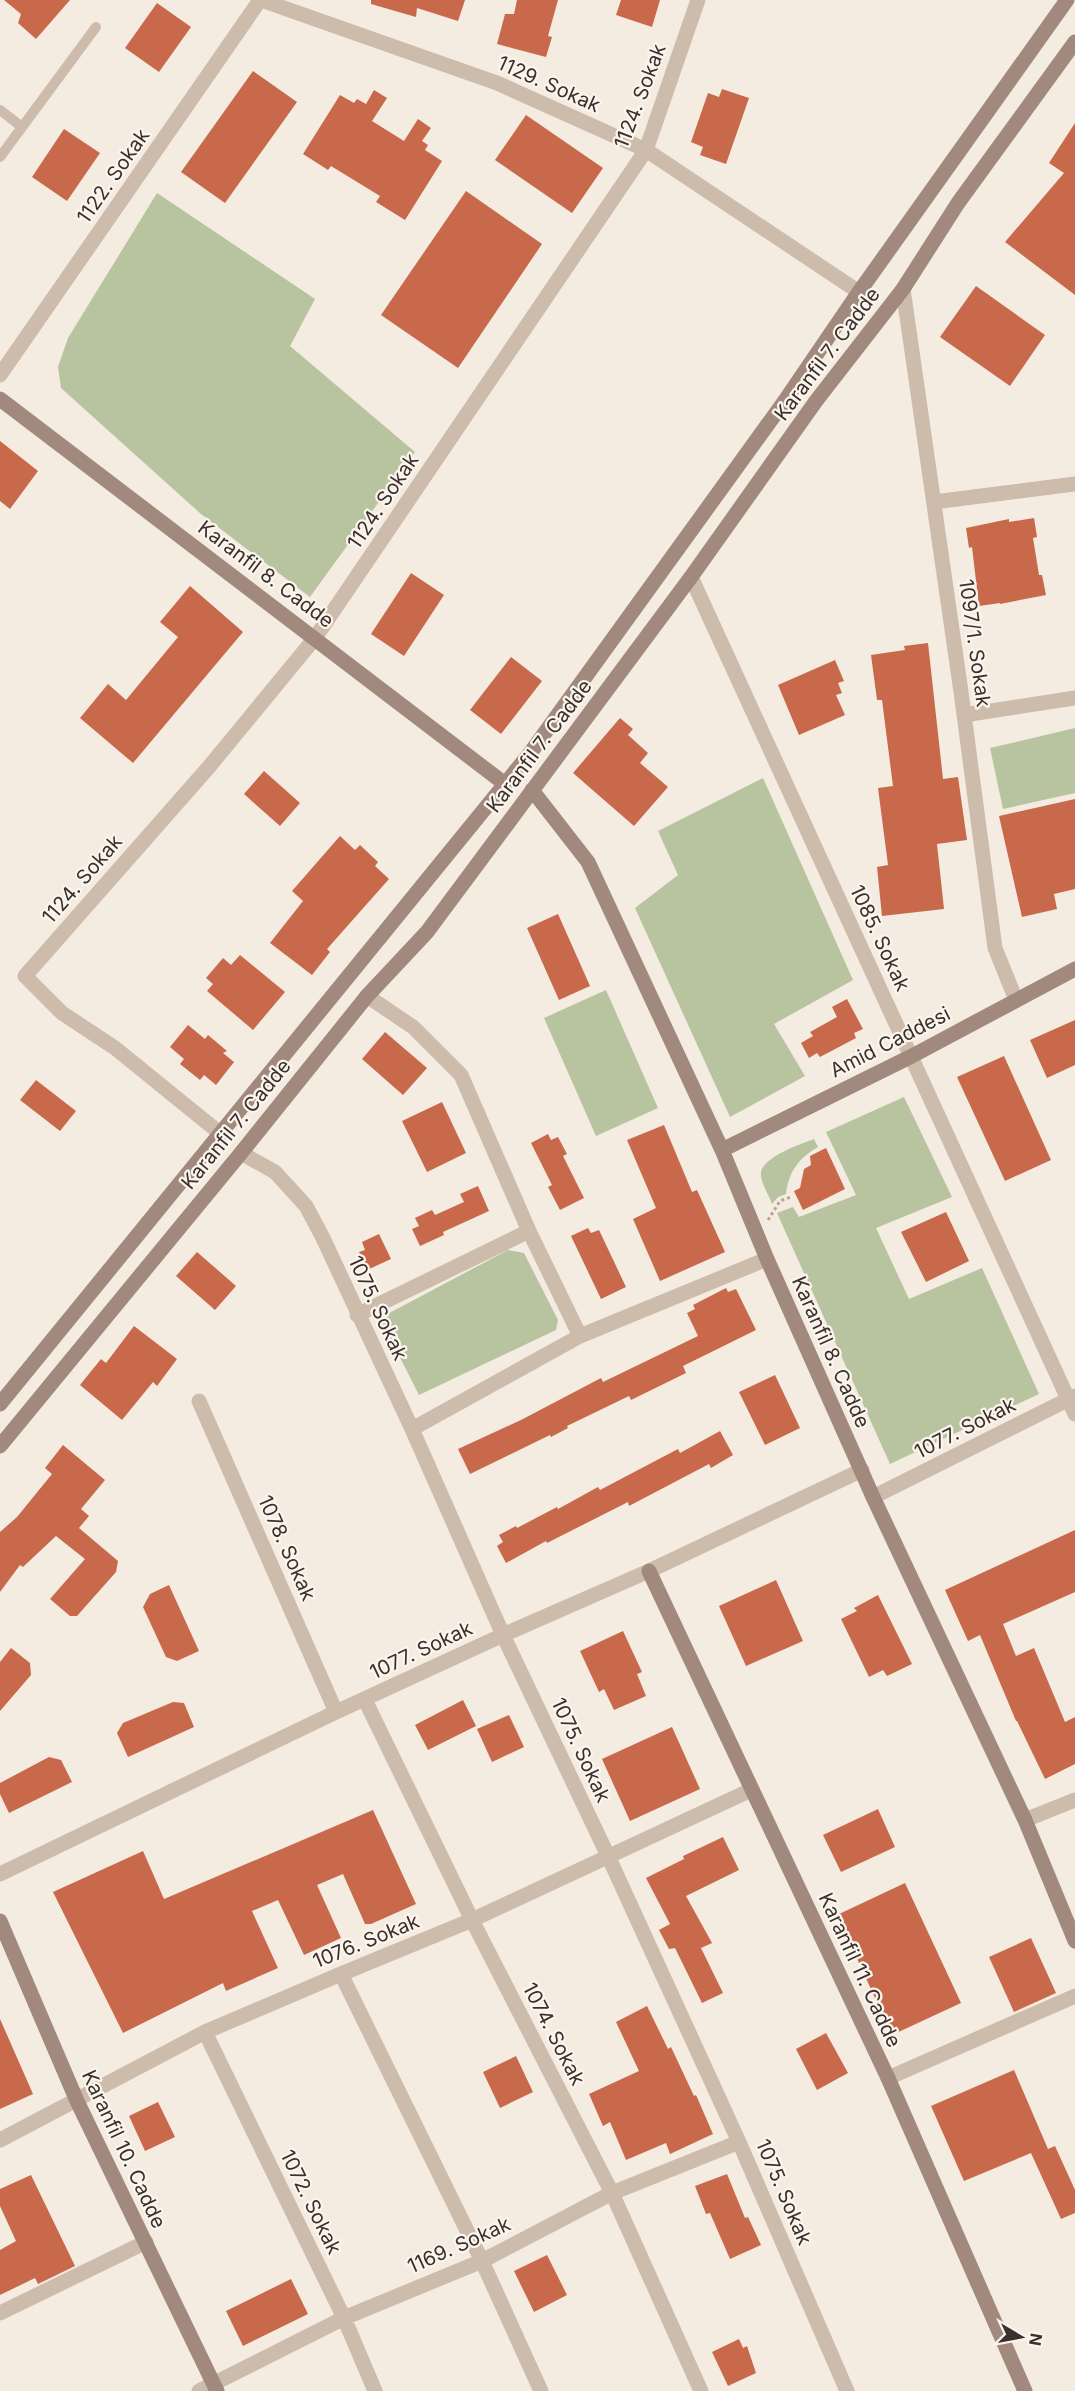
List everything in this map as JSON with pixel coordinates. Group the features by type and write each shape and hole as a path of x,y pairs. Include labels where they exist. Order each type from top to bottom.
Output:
{"street":[{"name":"1129. Sokak","path":"260,0 497,83 646,150 859,292"},
{"name":"1122. Sokak","path":"0,375 260,0"},
{"name":"1124. Sokak","path":"221,1134 115,1048 62,1013 25,976 208,768 315,638 646,150 698,0"},
{"name":"Karanfil 7. Cadde","path":"0,1404 531,752 784,402 1066,0"},
{"name":"Karanfil 7. Cadde","path":"0,1446 367,996 427,932 691,577 816,401 903,289 958,203 1075,42"},
{"name":"1097/1. Sokak","path":"903,289 995,948 1016,1000"},
{"name":"Karanfil 8. Cadde","path":"0,399 505,784"},
{"path":"934,502 1075,484"},
{"name":"1085. Sokak","path":"691,577 1072,1398 1075,1414"},
{"path":"964,715 1075,698"},
{"name":"Karanfil 8. Cadde","path":"532,790 588,862 723,1150 766,1259 873,1497 1025,1820 1074,1934"},
{"name":"Amid Caddesi","path":"723,1150 912,1056 1075,969"},
{"path":"367,996 413,1027 461,1075 529,1231 580,1336"},
{"name":"1075. Sokak","path":"241,1153 275,1173 306,1206 412,1429 503,1635 609,1858 739,2142 847,2391"},
{"path":"357,1315 529,1231"},
{"path":"412,1429 580,1336 766,1259"},
{"name":"1077. Sokak","path":"873,1497 1072,1398"},
{"name":"1078. Sokak","path":"199,1401 336,1712"},
{"name":"1077. Sokak","path":"0,1874 336,1712 649,1571 862,1470"},
{"name":"Karanfil 11. Cadde","path":"649,1571 888,2078 1025,2391"},
{"name":"1074. Sokak","path":"365,1700 472,1920 612,2193 700,2391"},
{"name":"1076. Sokak","path":"0,2140 206,2032 472,1920 751,1790"},
{"path":"1025,1820 1075,1800"},
{"name":"Karanfil 10. Cadde","path":"0,1921 76,2101 215,2388"},
{"path":"340,1974 482,2261 541,2391"},
{"path":"888,2078 1075,1996"},
{"name":"1072. Sokak","path":"206,2032 344,2318 375,2391"},
{"name":"1169. Sokak","path":"199,2391 215,2388 344,2318 482,2261 612,2193 739,2142"},
{"path":"0,2313 146,2242"}],"lane":[{"path":"0,157 96,27"},
{"path":"0,110 22,127"}],"path":[{"path":"757,1236 780,1201 791,1197"}],"green space":[{"path":"157,193 315,299 290,346 415,452 310,597 201,514 61,388 58,367 68,338"},
{"path":"1075,728 1075,793 1003,809 990,748"},
{"path":"763,778 853,980 774,1024 805,1076 730,1117 635,908 678,875 658,831"},
{"path":"606,990 658,1108 596,1136 544,1018"},
{"path":"904,1097 952,1197 876,1228 909,1299 982,1268 1039,1394 890,1464 777,1213 793,1207 799,1217 856,1195 826,1132"},
{"path":"814,1139 818,1147 800,1161 789,1179 786,1194 778,1197 772,1204 761,1176 762,1169 773,1158"},
{"path":"508,1250 524,1253 558,1320 556,1330 419,1395 380,1318"}],"building":[{"path":"4,0 70,0 36,39 18,23 21,14"},
{"path":"371,0 465,0 458,21 417,8 416,17 371,4"},
{"path":"517,0 558,0 548,36 552,37 546,57 497,44 505,14 514,14"},
{"path":"621,0 660,0 652,27 616,15"},
{"path":"157,3 191,27 159,72 125,48"},
{"path":"253,71 297,102 225,203 181,172"},
{"path":"722,89 749,98 726,164 700,155 703,147 691,142 708,93 719,97"},
{"path":"374,90 387,98 372,121 404,141 418,119 431,128 422,141 428,145 425,150 442,161 405,220 376,202 380,196 331,166 328,170 303,154 340,95 354,103 357,99 366,104"},
{"path":"526,115 603,168 572,213 495,160"},
{"path":"1075,123 1075,295 1005,242 1064,173 1049,163"},
{"path":"64,129 100,153 67,201 32,177"},
{"path":"466,191 542,244 458,368 381,315"},
{"path":"976,286 1045,335 1010,386 940,337"},
{"path":"0,441 38,471 10,509 0,501"},
{"path":"1034,518 1037,537 1033,538 1039,575 1042,575 1046,595 979,606 972,547 969,548 966,528 1009,519 1009,522"},
{"path":"411,573 444,595 404,656 371,634"},
{"path":"190,586 243,632 133,763 80,718 108,684 126,700 178,637 160,622"},
{"path":"928,643 943,779 958,777 967,840 937,844 944,909 882,916 877,867 888,865 878,788 893,786 882,700 877,700 871,655 905,650 904,646"},
{"path":"511,657 542,681 501,734 470,710"},
{"path":"835,660 844,681 838,683 842,693 836,695 845,715 799,735 778,685"},
{"path":"620,718 633,729 628,735 648,753 640,763 668,787 634,826 573,773"},
{"path":"264,771 300,803 280,826 244,794"},
{"path":"1075,799 1075,889 1054,894 1057,909 1022,917 999,816"},
{"path":"340,836 355,850 360,845 378,862 375,866 389,879 327,949 330,952 312,975 270,943 303,901 292,891"},
{"path":"558,914 590,986 559,1000 527,928"},
{"path":"240,955 285,992 253,1030 207,991 213,984 206,978 223,958 231,965"},
{"path":"847,999 863,1029 854,1033 856,1038 820,1057 817,1053 809,1058 801,1043 813,1036 810,1032 837,1017 832,1007"},
{"path":"1075,1020 1075,1065 1047,1078 1030,1040"},
{"path":"188,1025 205,1039 208,1035 227,1051 223,1053 234,1062 216,1085 204,1075 200,1080 180,1064 184,1059 170,1047"},
{"path":"385,1032 427,1068 403,1095 362,1059"},
{"path":"1004,1056 1051,1160 1005,1181 957,1077"},
{"path":"36,1080 76,1111 60,1131 20,1100"},
{"path":"442,1102 466,1153 427,1172 402,1121"},
{"path":"664,1125 692,1192 697,1190 725,1252 660,1281 633,1219 656,1208 627,1140"},
{"path":"548,1134 551,1140 558,1137 567,1154 563,1156 584,1198 560,1210 548,1187 552,1185 531,1143"},
{"path":"826,1148 845,1189 803,1210 794,1191 800,1188 804,1169 811,1165 810,1156"},
{"path":"478,1186 489,1211 443,1232 444,1235 420,1246 412,1229 419,1226 415,1218 432,1210 435,1215 464,1202 460,1194"},
{"path":"946,1212 969,1261 926,1282 901,1232"},
{"path":"588,1228 591,1233 599,1230 626,1287 601,1299 571,1236"},
{"path":"379,1234 391,1259 367,1270 359,1252 365,1250 362,1242"},
{"path":"197,1252 236,1286 215,1310 176,1276"},
{"path":"726,1288 728,1292 736,1289 756,1330 683,1366 686,1373 631,1400 629,1396 567,1426 568,1428 551,1437 550,1435 470,1474 458,1449 521,1420 601,1378 603,1382 698,1336 687,1313 695,1309 693,1305"},
{"path":"134,1326 177,1359 157,1386 153,1382 122,1420 80,1385 101,1359 106,1363"},
{"path":"775,1375 800,1428 765,1445 739,1392"},
{"path":"720,1431 733,1455 711,1468 709,1464 629,1506 628,1502 547,1543 546,1541 506,1563 497,1546 503,1542 499,1535 557,1507 558,1509 598,1487 600,1490 678,1449 680,1453"},
{"path":"63,1445 105,1480 81,1509 89,1516 79,1528 118,1561 116,1572 77,1616 70,1616 50,1599 85,1559 56,1536 23,1567 20,1565 0,1592 0,1532 17,1517 52,1474 45,1468"},
{"path":"1075,1530 1075,1592 1003,1624 1016,1656 1034,1648 1065,1722 1075,1717 1075,1764 1045,1779 1016,1721 980,1635 968,1641 945,1590"},
{"path":"776,1580 803,1641 746,1666 719,1606"},
{"path":"169,1585 199,1651 177,1661 166,1657 143,1607 150,1594"},
{"path":"878,1595 912,1664 887,1676 883,1670 869,1677 841,1619 857,1611 854,1608"},
{"path":"623,1631 642,1672 637,1674 646,1696 614,1710 604,1689 599,1692 580,1651"},
{"path":"11,1648 30,1663 31,1675 0,1711 0,1662"},
{"path":"463,1700 476,1726 428,1750 415,1725"},
{"path":"173,1702 184,1703 194,1727 128,1757 117,1733 123,1723"},
{"path":"509,1715 524,1747 492,1762 477,1729"},
{"path":"672,1727 700,1789 630,1821 602,1759"},
{"path":"49,1757 61,1760 72,1782 9,1813 0,1794 0,1783"},
{"path":"878,1809 895,1847 841,1872 823,1835"},
{"path":"373,1810 416,1904 371,1924 365,1924 343,1874 317,1885 341,1938 304,1955 278,1900 252,1911 278,1968 226,1991 223,1983 123,2033 53,1892 143,1851 164,1899"},
{"path":"723,1837 739,1870 686,1896 712,1943 701,1948 723,1993 702,2003 675,1948 669,1949 659,1930 670,1924 646,1878 684,1859 683,1856"},
{"path":"905,1883 961,2003 892,2035 837,1915"},
{"path":"1031,1938 1056,1993 1014,2012 989,1957"},
{"path":"647,2006 668,2049 671,2047 694,2096 696,2095 713,2134 670,2154 666,2143 626,2160 610,2122 603,2126 589,2094 639,2071 616,2022"},
{"path":"0,2019 33,2094 0,2109"},
{"path":"826,2033 848,2073 817,2090 796,2049"},
{"path":"516,2056 533,2092 500,2108 483,2072"},
{"path":"1014,2070 1048,2149 1055,2146 1075,2190 1075,2213 1061,2219 1031,2153 964,2181 931,2106"},
{"path":"158,2102 175,2137 145,2151 129,2116"},
{"path":"727,2174 745,2218 748,2217 761,2245 730,2259 710,2213 706,2214 695,2186"},
{"path":"31,2175 75,2266 38,2284 35,2278 0,2295 0,2250 16,2241 0,2206 0,2189"},
{"path":"547,2255 567,2295 534,2312 514,2271"},
{"path":"291,2279 308,2314 243,2346 226,2311"},
{"path":"739,2339 743,2348 747,2346 756,2373 728,2386 712,2352"}]}
